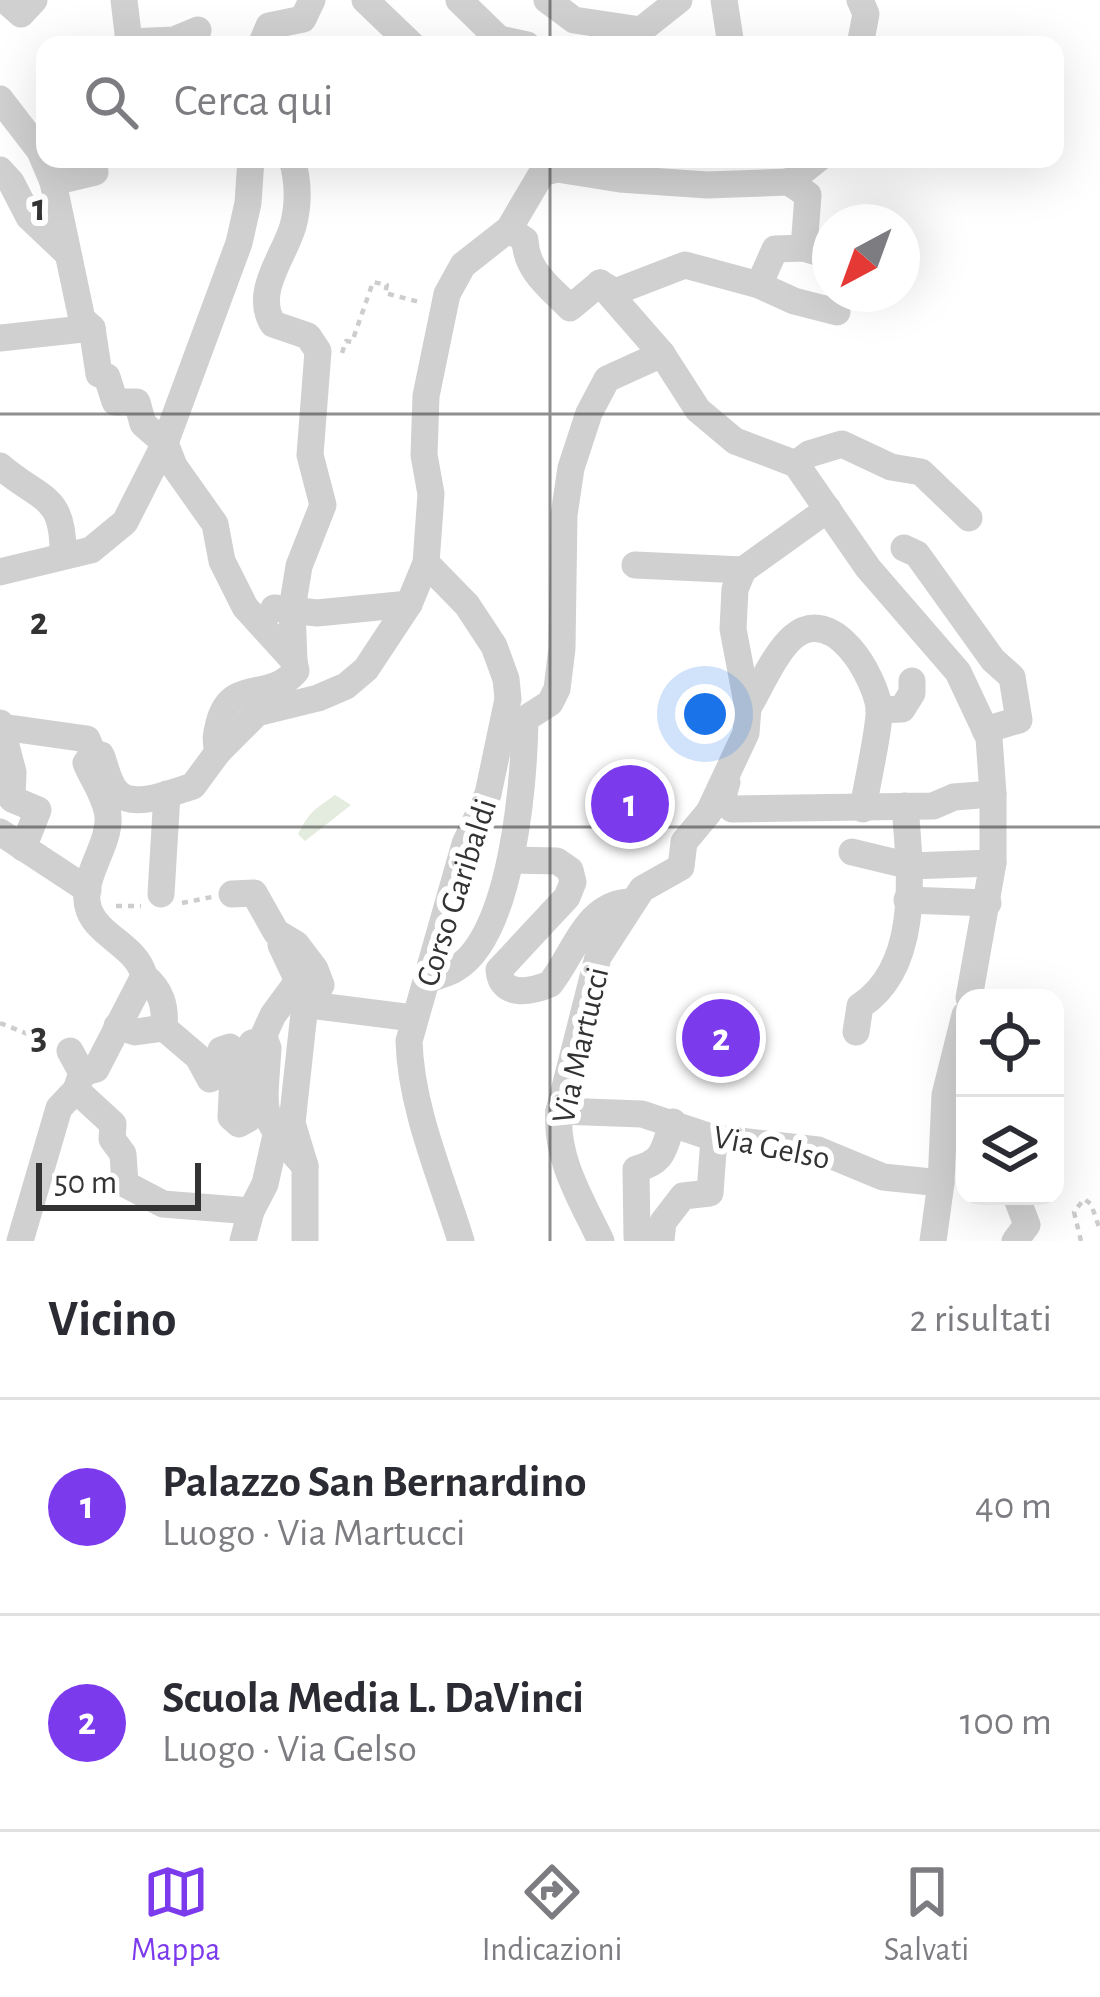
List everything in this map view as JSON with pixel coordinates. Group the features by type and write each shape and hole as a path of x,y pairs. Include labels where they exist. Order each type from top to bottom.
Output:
{"street":[{"path":"5,0 21,14 34,0"},
{"path":"124,0 127,36"},
{"path":"194,0 199,36"},
{"path":"265,36 269,26 303,19 311,0"},
{"path":"365,0 403,36"},
{"path":"459,0 496,36"},
{"path":"547,0 641,30 680,0"},
{"path":"724,0 730,36"},
{"path":"860,0 866,14 862,36"},
{"path":"0,99 36,146"},
{"path":"47,168 82,319 92,328 100,374 107,377 115,403 137,402 143,424 165,443 174,466 215,524 222,561 245,608 294,661"},
{"path":"53,182 95,172 94,168"},
{"path":"0,572 91,550 116,533 165,443 239,243 250,168"},
{"path":"218,752 214,741 224,705 233,695 286,683 296,670 292,609 308,538 323,505 310,455 318,351 308,336 273,325 265,304 293,227 294,168"},
{"path":"88,890 11,840 38,810 12,800 13,772 1,725 87,739 93,754 103,758 120,796 132,801 193,786 218,752 257,713 318,698 346,686 366,669 409,604 426,563 431,494 424,455 425,419 430,369 447,294 463,265 509,229 534,181 549,168"},
{"path":"789,182 807,168"},
{"path":"620,169 707,172 789,182 808,195 812,220"},
{"path":"0,170 28,217 67,253"},
{"path":"509,229 525,240 526,258 533,270 571,308 600,283"},
{"path":"759,285 775,249 812,252"},
{"path":"600,283 615,292 685,265 759,285 812,306"},
{"path":"600,283 662,354 698,410 735,441 796,464 868,568 958,672 985,730 993,794 993,863 971,989"},
{"path":"0,338 92,328"},
{"path":"428,980 456,969 483,936 504,891 525,718 550,703 557,688 564,515 571,468 589,413 607,379 662,354"},
{"path":"796,464 809,454 842,444 892,467 921,472 969,518"},
{"path":"0,466 55,507 63,522 63,555"},
{"path":"635,565 743,570 828,509"},
{"path":"868,568 931,537"},
{"path":"904,548 917,554 993,660 1012,677 1019,720 985,730"},
{"name":"Corso Garibaldi","path":"426,563 467,605 494,646 508,699 488,794 466,844 413,1018 410,1068 461,1241"},
{"name":"Via Martucci","path":"601,1241 568,1172 557,1133 559,1111 591,972 632,902 653,881 681,867 684,842 702,823 744,741 748,708 734,629 736,589 743,570"},
{"path":"245,608 317,613 409,604"},
{"path":"748,708 792,638 818,628 835,632 868,679 879,710 863,809"},
{"path":"879,710 902,710 912,693 912,681"},
{"path":"93,754 86,764 106,807 108,824 88,890 92,917 137,959 144,976 158,987 164,1028"},
{"path":"732,765 722,800 732,809 919,806 993,794"},
{"path":"161,895 166,794"},
{"path":"856,1032 860,1006 876,995 904,945 919,806"},
{"path":"852,852 910,866 993,863"},
{"path":"511,860 557,861 570,870 573,882 567,898 499,970 500,980 521,992 550,984 591,920 608,905 632,902"},
{"path":"117,1027 135,1032 164,1028 198,1057 208,1078 216,1076 220,1049 228,1046 233,1050 231,1114 238,1124 248,1119 252,1043 262,1039 298,976 254,893 232,894"},
{"path":"908,900 988,903"},
{"path":"276,932 296,944 320,979 320,991 304,1013 292,1123 305,1166 304,1241"},
{"path":"76,1071 96,1069 144,976"},
{"path":"310,1006 413,1018"},
{"path":"262,1039 268,1048 265,1112 276,1135 305,1166"},
{"path":"933,1241 945,1095 956,1052"},
{"path":"76,1071 113,1124 112,1138 123,1154 125,1184 163,1204 251,1211"},
{"path":"20,1241 59,1108 76,1071"},
{"name":"Via Gelso","path":"559,1111 642,1114 714,1138 818,1150 883,1177 941,1183"},
{"name":"Via Gelso","path":"644,1240 636,1169 655,1164 673,1122"},
{"path":"243,1241 265,1184 276,1135"},
{"path":"644,1240 683,1196 710,1193 714,1138"},
{"path":"1019,1205 1027,1225 1022,1240"}],"path":[{"path":"338,369 346,340 352,342 374,282 387,285 386,293 435,307"},
{"path":"0,1023 76,1071"},
{"path":"1081,1241 1075,1213 1084,1199 1100,1230"}],"shaded area":[{"path":"335,795 351,805 305,841 298,834 306,820"}],"place":[{"name":"Palazzo San Bernardino","path":"630,804"},
{"name":"Scuola Media L. DaVinci","path":"721,1038"}]}
